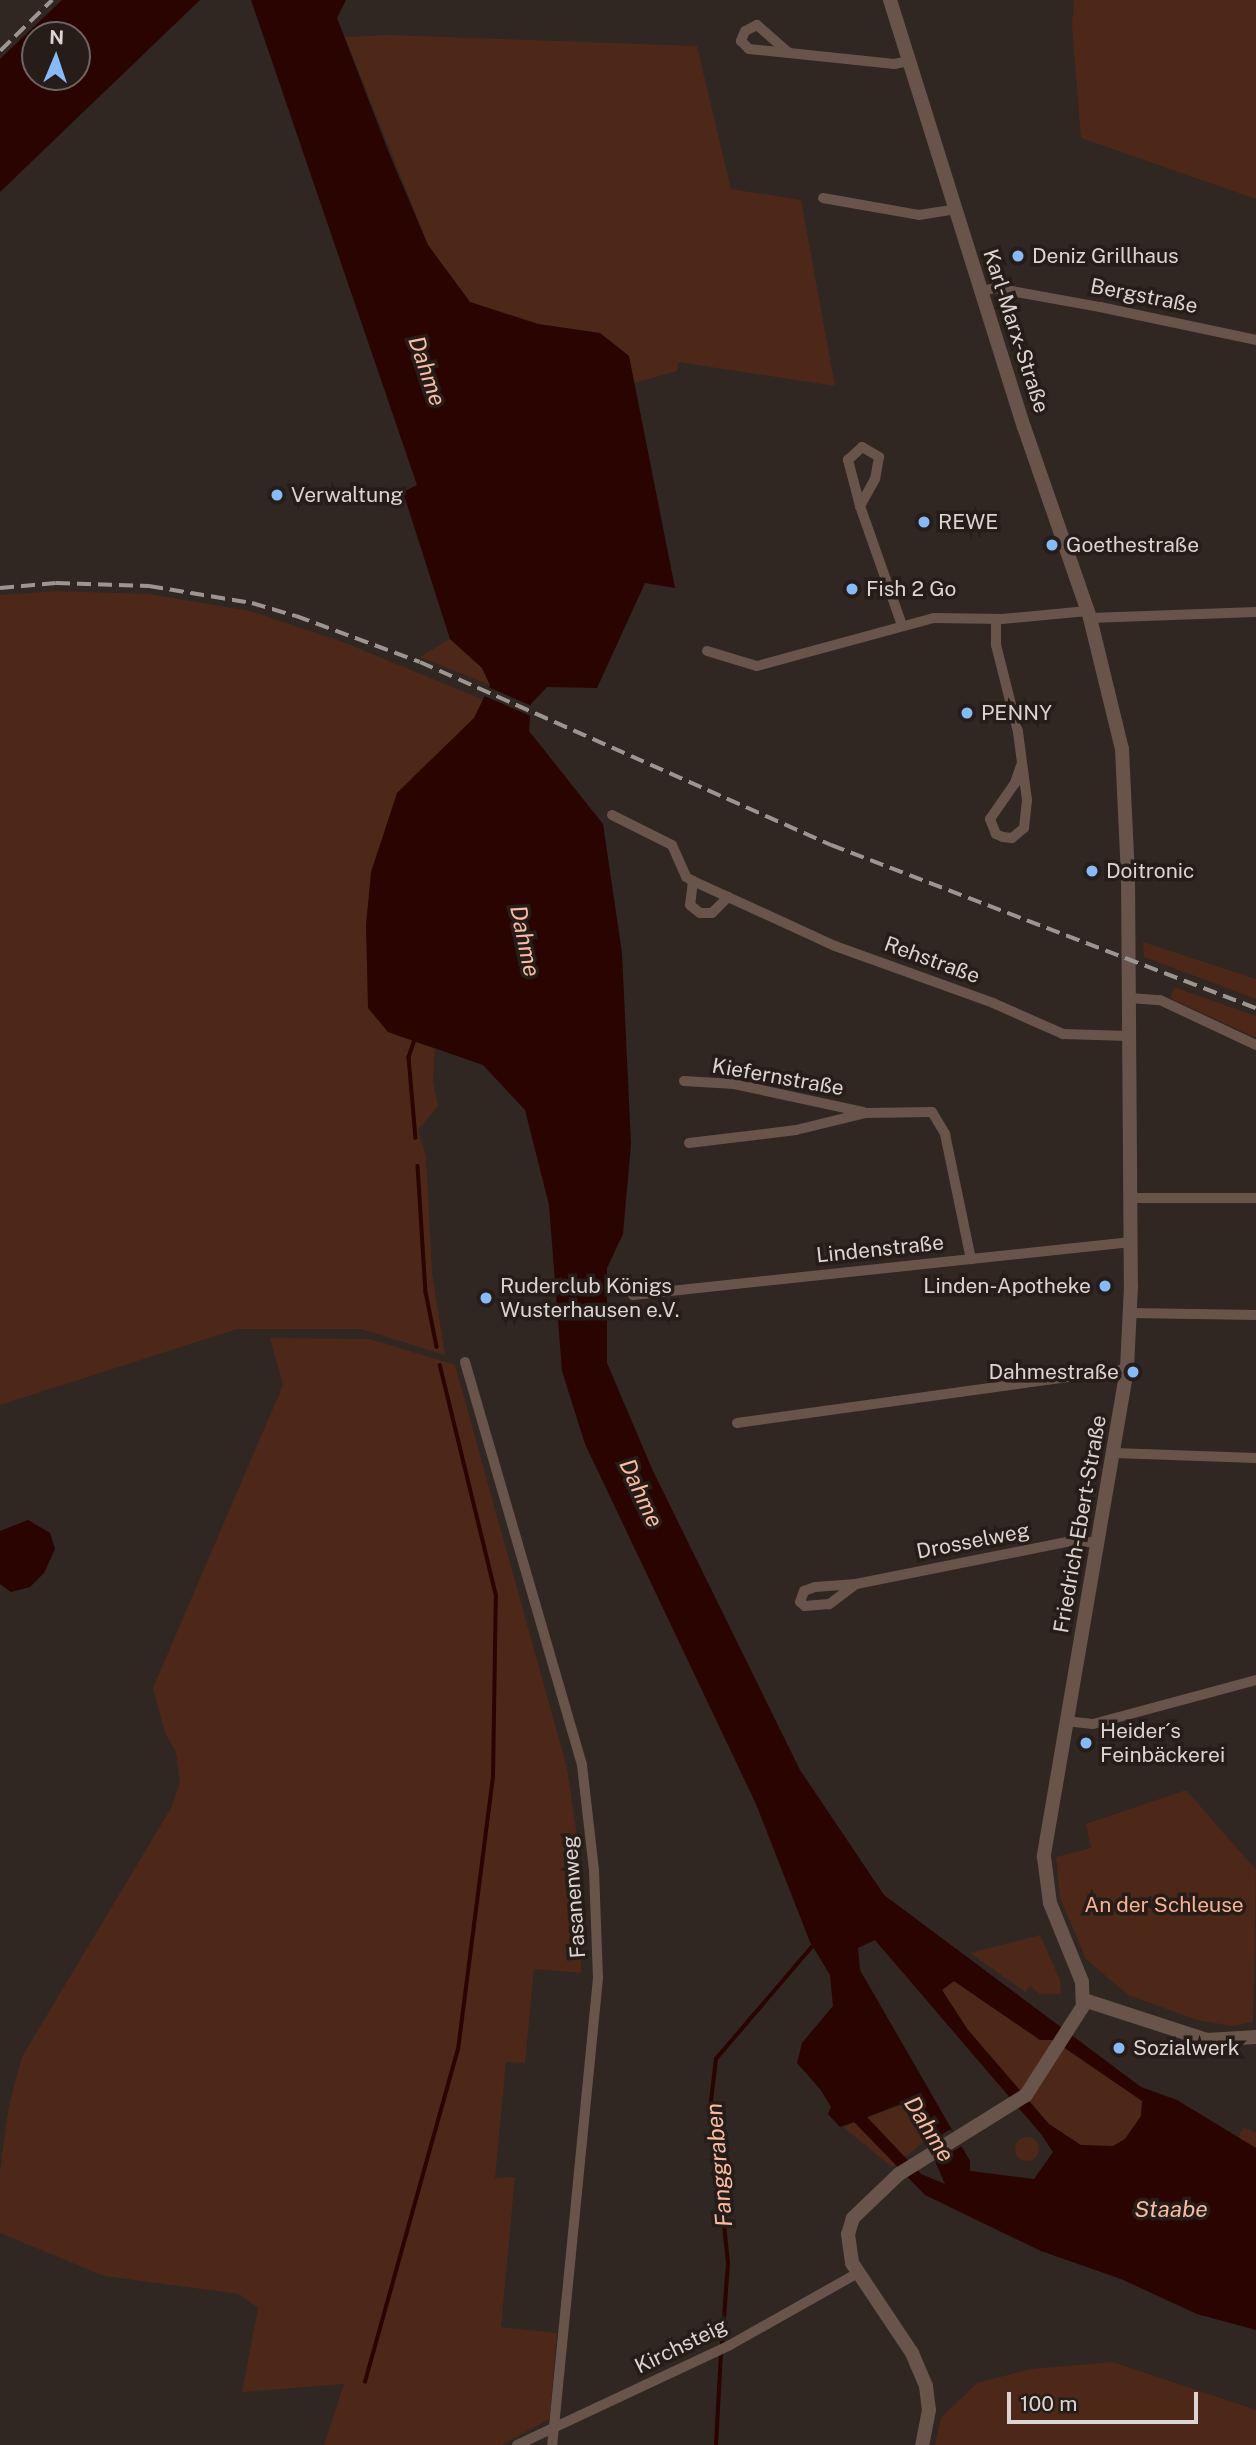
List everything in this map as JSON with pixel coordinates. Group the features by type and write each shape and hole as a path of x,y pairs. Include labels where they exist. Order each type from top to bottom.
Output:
{"street":[{"name":"Karl-Marx-Straße","path":"890,0 955,209 1089,615 1125,770 1129,998"},
{"path":"789,53 894,64 910,61"},
{"path":"823,198 919,215 955,209"},
{"name":"Bergstraße","path":"982,291 995,288 1074,302 1256,340"},
{"path":"860,506 875,479 879,457 862,447 848,460 860,506 902,625"},
{"path":"708,651 757,666 934,618 996,619 1256,612"},
{"path":"996,619 996,645 1022,763 1027,800 1024,828 1012,838 1003,837 996,834 990,819 1015,783 1022,763"},
{"path":"612,815 672,845 686,877 694,881 690,905 699,913 712,913 728,897"},
{"name":"Rehstraße","path":"694,881 835,946 1018,1012 1063,1034 1129,1036"},
{"path":"1129,998 1168,1003 1256,1045"},
{"name":"Friedrich-Ebert-Straße","path":"1084,2000 1082,1982 1058,1930 1045,1879 1050,1804 1127,1369 1131,1314 1129,998"},
{"name":"Kiefernstraße","path":"684,1081 734,1084 866,1113"},
{"name":"Kiefernstraße","path":"689,1143 796,1130 866,1113 920,1110 932,1112 941,1121 971,1259"},
{"path":"1131,1198 1256,1198"},
{"name":"Lindenstraße","path":"633,1296 1131,1242"},
{"path":"1131,1314 1256,1315"},
{"name":"Fasanenweg","path":"465,1362 582,1765 594,1870 598,1978 552,2445"},
{"path":"737,1423 1127,1369"},
{"path":"1114,1453 1256,1458"},
{"name":"Drosselweg","path":"856,1584 1072,1541 1098,1543"},
{"path":"1065,1721 1093,1724 1256,1680"},
{"path":"922,2445 929,2410 922,2373 858,2273 848,2248 853,2218 914,2163 1021,2100 1081,2014 1084,2000 1208,2040 1256,2037"},
{"name":"Kirchsteig","path":"517,2445 730,2345 858,2273"}],"green space":[{"path":"1074,0 1256,0 1256,199 1081,138 1072,25"},
{"path":"388,35 697,46 731,189 801,200 835,386 678,362 677,371 634,383 629,356 600,333 538,324 470,302 428,245 345,37"},
{"path":"56,591 149,594 250,611 343,642 484,700 474,718 397,793 389,822 388,1032 435,1049 433,1082 438,1106 418,1130 426,1156 432,1273 445,1355 361,1329 237,1329 0,1405 0,595"},
{"path":"450,639 482,668 490,685 420,657"},
{"path":"1143,942 1256,979 1256,999 1144,957"},
{"path":"1174,987 1256,1016 1256,1038 1170,998"},
{"path":"270,1338 370,1339 455,1365 567,1768 580,1856 581,1973 534,1969 525,2063 506,2062 495,2178 515,2177 501,2327 557,2333 551,2403 549,2419 502,2445 324,2445 344,2384 242,2392 258,2308 239,2294 104,2276 0,2233 0,2172 9,2105 22,2057 171,1808 180,1783 176,1752 165,1733 153,1688 283,1385"},
{"name":"An der Schleuse","path":"1186,1790 1256,1870 1253,2022 1232,2026 1197,2020 1128,1995 1086,1959 1060,1898 1056,1857 1091,1848 1086,1824"},
{"path":"1040,1935 1060,1980 1061,1994 1040,1994 1030,1986 1025,1992 970,1953"},
{"path":"954,1981 1040,2040 1053,2040 1143,2101 1141,2116 1125,2139 1112,2147 1081,2145 1049,2124 968,2030 942,1990"},
{"path":"901,2105 925,2141 892,2167 843,2127"},
{"path":"1243,2127 1256,2133 1256,2148 1238,2138"},
{"path":"1027,2137 1038,2144 1039,2149 1032,2160 1027,2161 1016,2154 1015,2149 1022,2138"},
{"path":"1112,2362 1256,2410 1256,2445 935,2445 941,2418 977,2383 1030,2369"}],"water":[{"path":"62,0 200,0 0,192 0,59 21,39 21,91 91,91 91,21 40,21"},
{"path":"251,0 346,0 337,18 389,153 428,245 470,302 538,324 600,333 629,356 675,588 645,583 597,688 547,687 531,704 529,731 603,824 622,953 631,1144 623,1234 607,1268 607,1363 653,1471 800,1770 884,1895 1141,2087 1177,2100 1256,2148 1256,2330 1197,2314 1121,2279 1041,2251 925,2195 854,2122 840,2127 828,2114 831,2107 820,2089 797,2063 802,2043 833,2006 830,1975 810,1942 756,1804 585,1444 562,1371 549,1205 525,1110 483,1065 388,1032 368,1008 366,925 371,872 397,793 474,718 490,685 482,668 450,639 403,492 417,485","holes":["875,1940 1041,2134 1053,2152 1034,2179 970,2171 970,2161 860,1970 858,1948","954,1981 1040,2040 1053,2040 1142,2101 1141,2116 1125,2139 1113,2146 1081,2145 1049,2124 968,2030 942,1990","901,2104 926,2140 945,2184 921,2174 867,2117"]},
{"path":"28,1520 50,1533 55,1549 44,1573 30,1587 11,1592 0,1584 0,1531"}],"pier":[{"path":"486,686 534,707 533,717 482,695"},
{"path":"951,2129 962,2146 933,2163 924,2145"}],"waterway":[{"path":"415,1040 409,1057 416,1138"},
{"path":"418,1166 426,1292 437,1347"},
{"path":"365,2382 458,2050 493,1777 496,1596 440,1366"},
{"name":"Fanggraben","path":"722,2345 728,2263 711,2101 716,2059 815,1943"},
{"name":"Fanggraben","path":"716,2445 721,2353"}],"railway":[{"path":"0,51 52,0"},
{"path":"0,588 56,583 149,586 252,603 296,616 420,662 831,845 1256,1008"}],"place":[{"name":"Deniz Grillhaus","path":"1018,256"},
{"name":"Verwaltung","path":"277,495"},
{"name":"REWE","path":"924,522"},
{"name":"Goethestraße","path":"1052,545"},
{"name":"Fish 2 Go","path":"852,589"},
{"name":"PENNY","path":"967,713"},
{"name":"Doitronic","path":"1092,871"},
{"name":"Linden-Apotheke","path":"1105,1286"},
{"name":"Ruderclub Königs Wusterhausen e.V.","path":"486,1298"},
{"name":"Dahmestraße","path":"1133,1372"},
{"name":"Heider´s Feinbäckerei","path":"1086,1743"},
{"name":"Sozialwerk","path":"1119,2048"}],"water label":[{"name":"Dahme","path":"427,371"},
{"name":"Dahme","path":"525,941"},
{"name":"Dahme","path":"641,1493"},
{"name":"Dahme","path":"929,2129"},
{"name":"Staabe","path":"1171,2209"}]}
